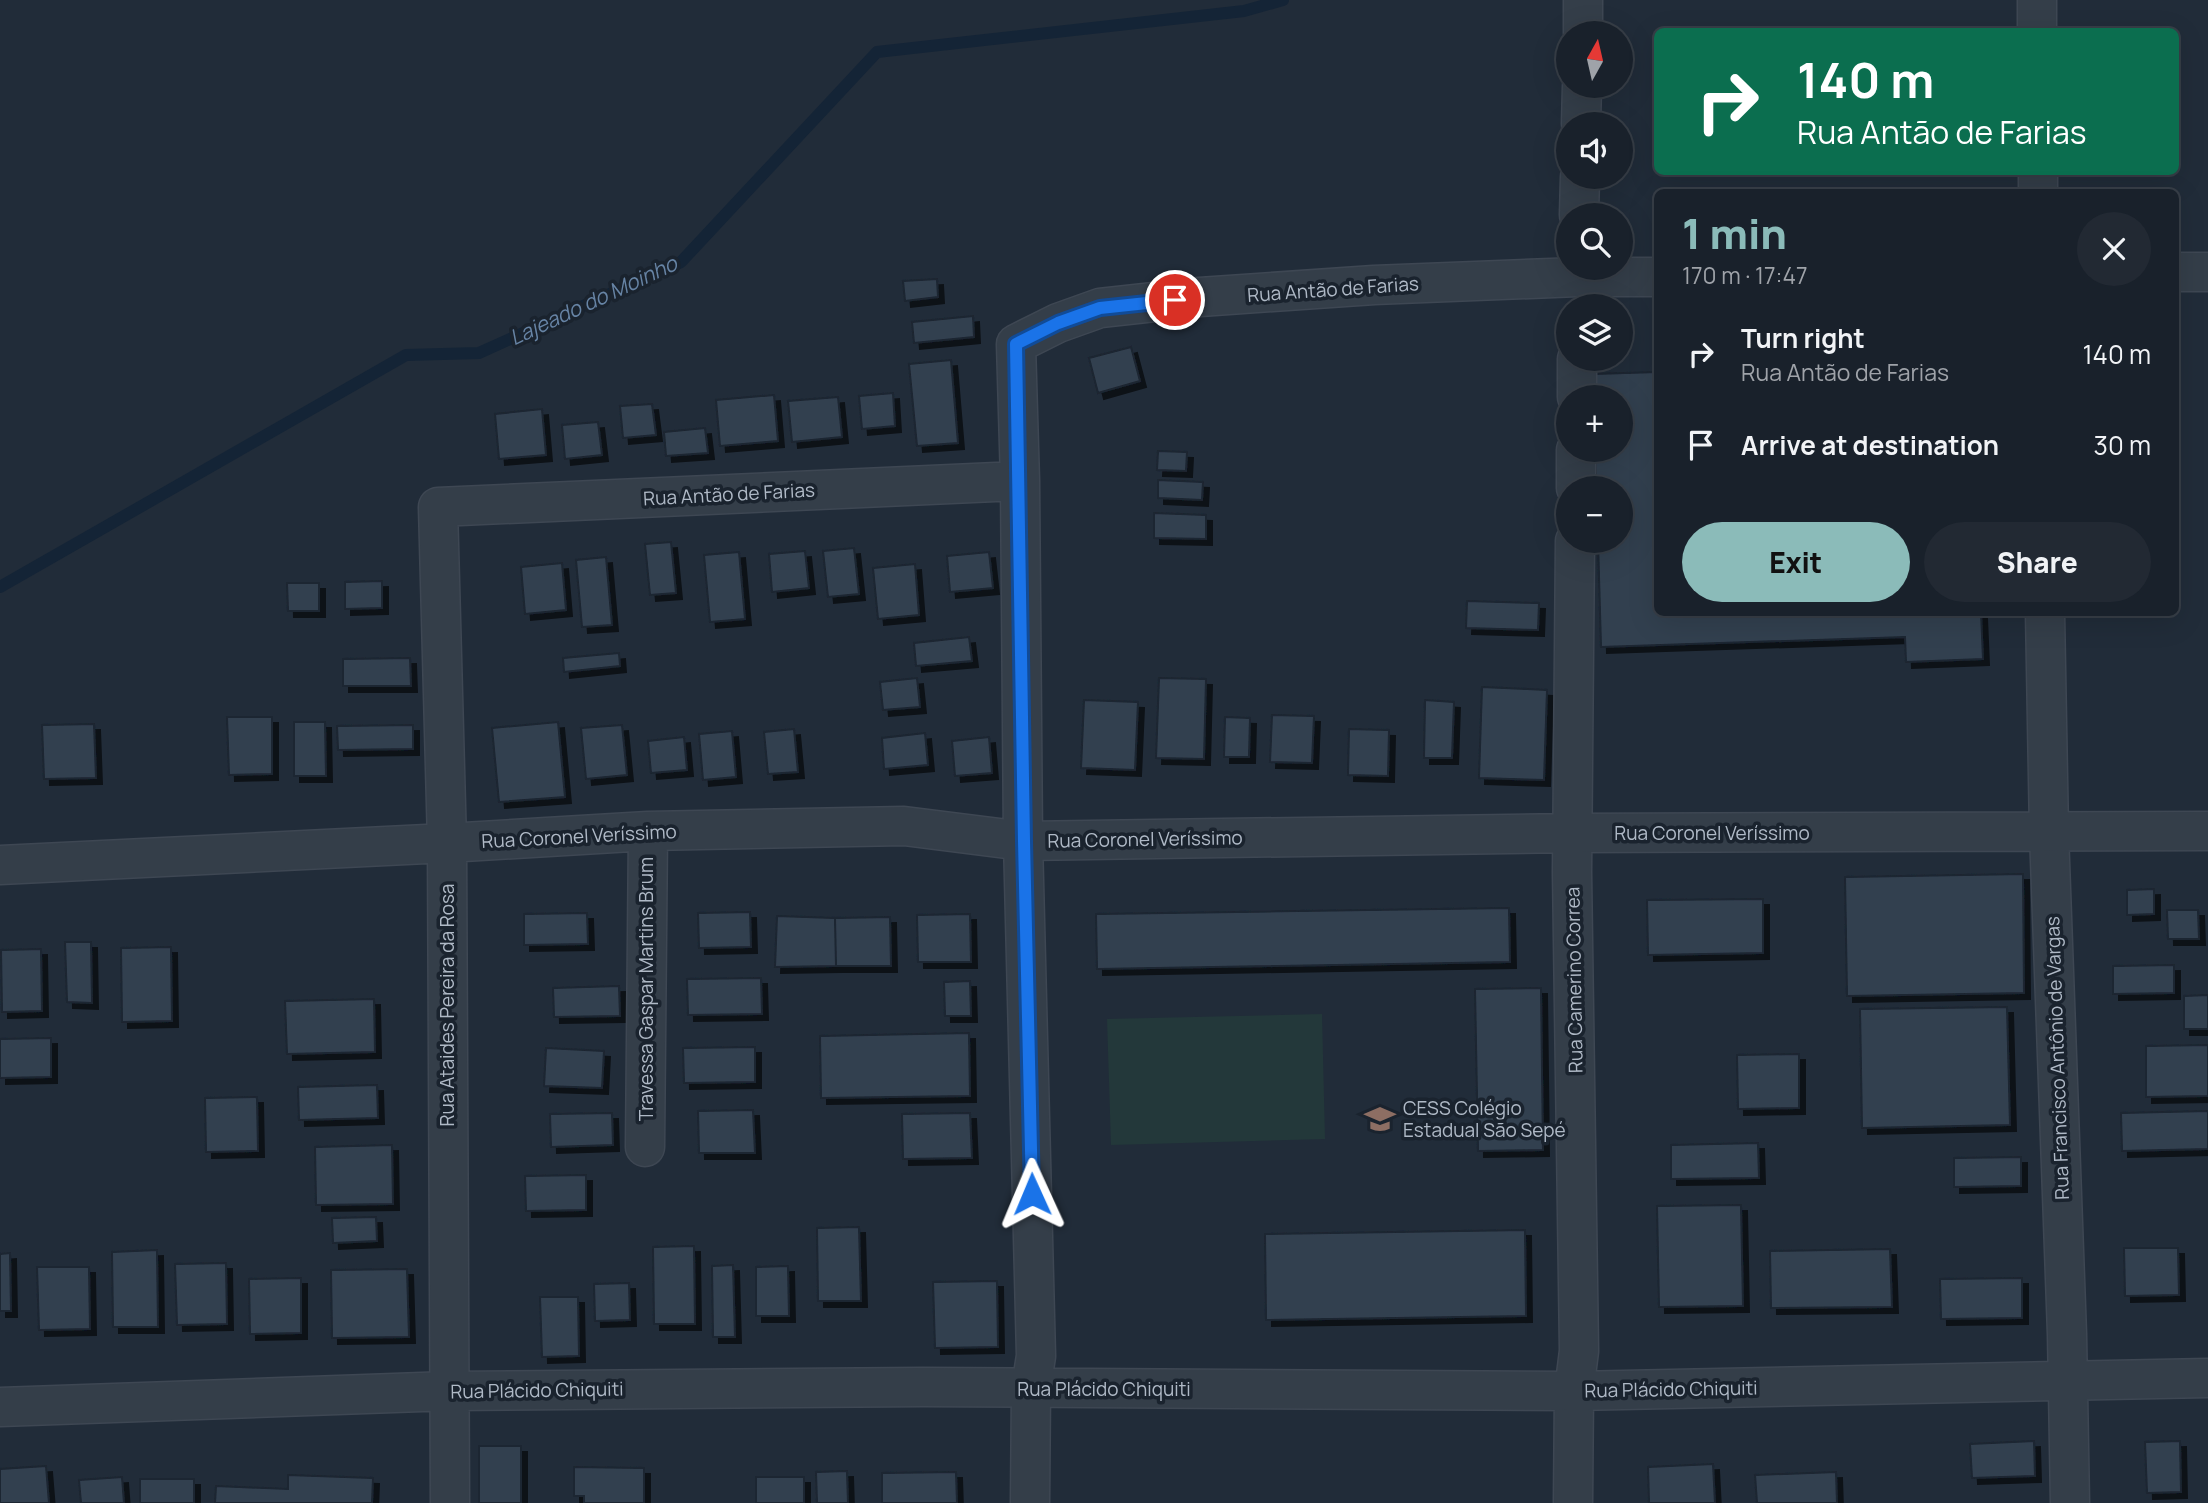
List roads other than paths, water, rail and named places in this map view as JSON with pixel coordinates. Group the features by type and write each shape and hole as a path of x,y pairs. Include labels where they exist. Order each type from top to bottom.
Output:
{"street":[{"path":"1583,0 1583,21"},
{"path":"2037,0 2037,28"},
{"path":"2179,272 2208,272"},
{"name":"Rua Antão de Farias","path":"438,508 1020,481 1016,344 1058,323 1100,308 1200,297 1374,285 1578,284 1654,277"},
{"path":"1020,481 1024,841 1036,1356 1031,1388 1030,1503"},
{"name":"Rua Ataides Pereira da Rosa","path":"438,508 447,844 450,1503"},
{"name":"Rua Camerino Correa","path":"1573,1503 1574,1391 1579,1351 1572,833 1575,553"},
{"name":"Rua Francisco Antônio de Vargas","path":"2045,616 2049,833 2070,1503"},
{"name":"Rua Coronel Veríssimo","path":"0,865 447,844 648,831 904,826 1024,841 1572,833 2208,831"},
{"name":"Travessa Gaspar Martins Brum","path":"645,1147 648,831"},
{"name":"Rua Plácido Chiquiti","path":"0,1408 450,1391 923,1387 1574,1391 2208,1378"}],"waterway":[{"name":"Lajeado do Moinho","path":"0,587 406,355 479,353 681,262 877,52 1244,11 1283,0"}],"place":[{"name":"CESS Colégio Estadual São Sepé","path":"1380,1119"}]}
